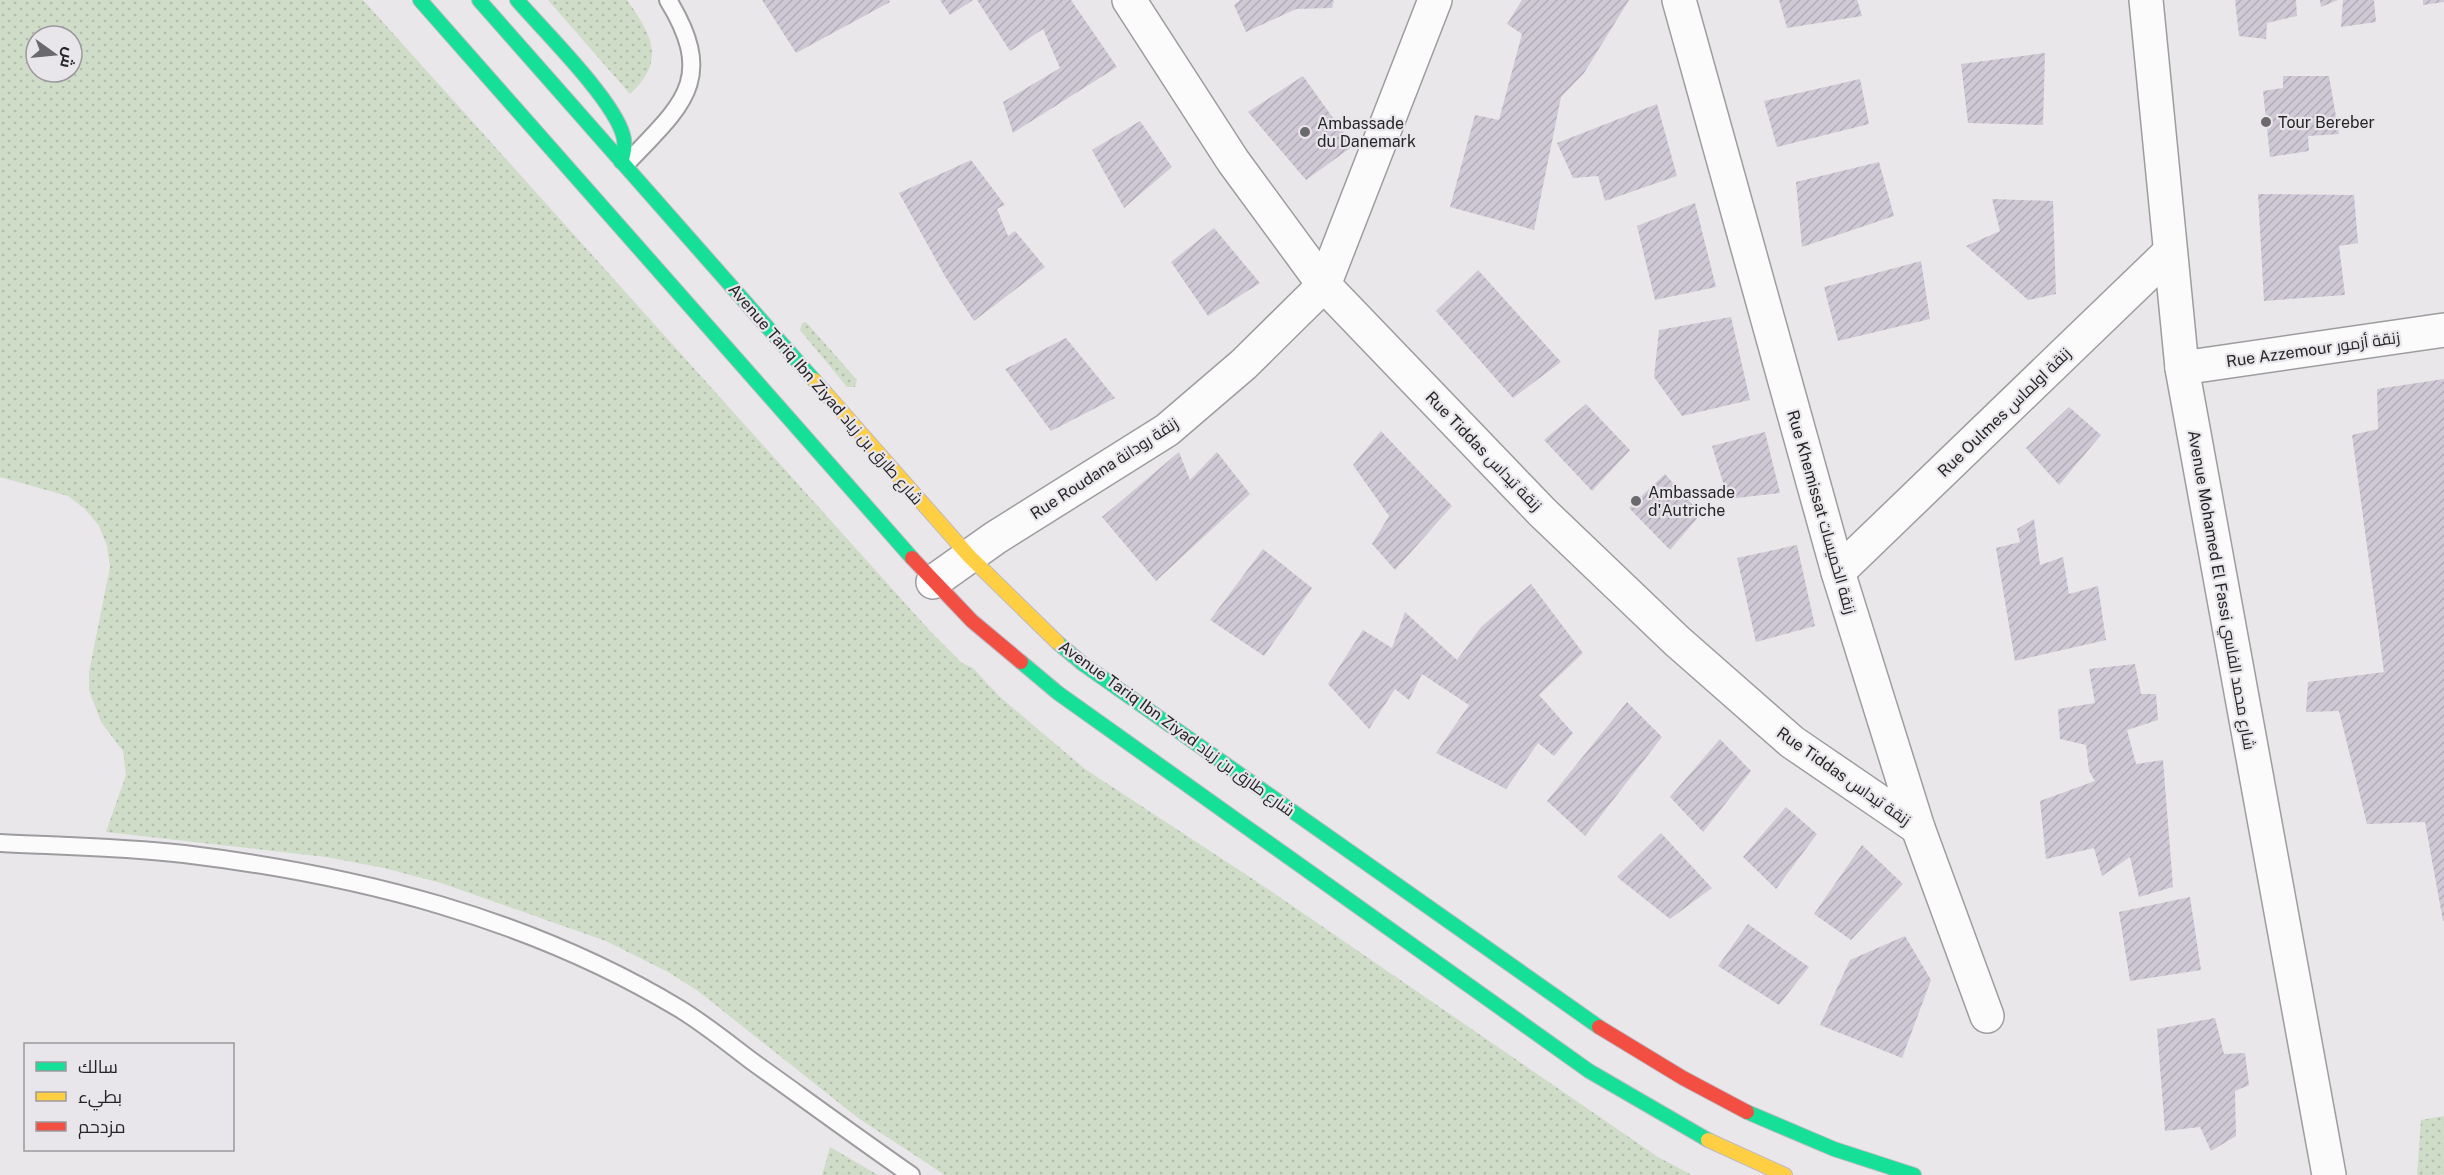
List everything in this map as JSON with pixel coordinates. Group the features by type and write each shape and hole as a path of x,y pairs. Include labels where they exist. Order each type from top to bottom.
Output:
{"main road":[{"path":"420,0 933,582 972,621 1058,693 1579,1064 1651,1110 1715,1145 1785,1175"},
{"name":"Avenue Tariq Ibn Ziyad شارع طارق بن زياد","path":"479,0 969,556 1043,630 1083,664 1610,1035 1701,1090 1796,1136 1862,1161 1914,1175"},
{"path":"517,0 614,112 624,136 623,164"}],"street":[{"name":"Rue Tiddas زنقة تيداس","path":"1129,0 1274,221 1324,285 1542,512 1677,641 1792,742 1918,828"},
{"name":"Rue Roudana زنقة رودانة","path":"933,582 969,556 1167,430 1244,364 1324,285 1435,0"},
{"name":"Rue Khemissat زنقة الخميسات","path":"1679,0 1838,572 1918,828 1987,1016"},
{"name":"Avenue Mohamed El Fassi شارع محمد الفاسي","path":"2146,0 2182,368 2329,1175"},
{"name":"Rue Oulmes زنقة اولماس","path":"1838,572 2170,252"},
{"name":"Rue Azzemour زنقة أزمور","path":"2182,368 2444,330"}],"lane":[{"path":"623,164 678,108 690,81 692,51 688,37 668,0"},
{"path":"0,843 186,854 363,884 430,900 496,921 560,946 622,976 682,1011 911,1175"}],"green space":[{"path":"0,0 363,0 930,631 962,663 973,668 1000,697 1085,769 1265,887 1658,1157 1692,1175 945,1175 858,1118 698,991 668,972 606,941 441,883 384,868 326,857 106,832 126,775 123,751 101,722 89,690 89,672 110,567 107,546 99,526 85,509 68,496 0,477"},
{"path":"548,0 627,0 643,24 651,47 652,58 649,70 630,94"},
{"path":"806,322 857,380 855,387 847,387 800,330 802,323"},
{"path":"2444,1116 2444,1175 2417,1175 2421,1120"},
{"path":"830,1147 878,1175 822,1175"}],"building":[{"path":"762,0 889,0 890,2 796,53"},
{"path":"940,0 973,0 950,15"},
{"path":"977,0 1071,0 1117,67 1013,133 1003,102 1060,68 1043,29 1010,51"},
{"path":"1240,0 1334,0 1332,8 1296,9 1246,32 1234,5"},
{"path":"1522,0 1629,0 1584,73 1561,97 1534,230 1450,207 1475,115 1499,120 1522,34 1507,24"},
{"path":"1779,0 1857,0 1862,16 1787,28"},
{"path":"2235,0 2296,0 2297,16 2267,23 2266,39 2239,36"},
{"path":"2320,0 2338,0 2321,7"},
{"path":"2343,0 2374,0 2376,22 2341,27"},
{"path":"2423,0 2444,0 2444,2 2423,5"},
{"path":"2045,53 2043,125 1968,123 1961,64"},
{"path":"1303,76 1353,146 1306,180 1248,112"},
{"path":"2283,76 2329,76 2339,134 2308,136 2309,151 2270,157 2263,91 2283,88"},
{"path":"1860,79 1869,124 1777,147 1764,101"},
{"path":"1657,104 1677,176 1605,201 1598,176 1573,178 1557,143"},
{"path":"1140,121 1172,167 1124,208 1092,150"},
{"path":"971,160 1005,205 997,209 1008,236 1015,231 1045,267 974,321 946,278 899,193"},
{"path":"1879,162 1894,216 1802,247 1796,182"},
{"path":"2258,194 2354,195 2358,243 2339,246 2345,295 2264,301"},
{"path":"1992,199 2053,201 2056,294 2028,300 1966,246 2000,231"},
{"path":"1695,203 1716,287 1655,300 1637,226"},
{"path":"1214,228 1260,283 1208,316 1171,262"},
{"path":"1921,261 1930,319 1838,341 1824,287"},
{"path":"1478,270 1561,362 1513,398 1436,311"},
{"path":"1731,317 1750,400 1682,416 1654,377 1659,330"},
{"path":"1066,338 1115,398 1051,431 1005,369"},
{"path":"2444,379 2443,921 2425,822 2367,824 2339,711 2306,712 2308,682 2384,672 2352,435 2378,429 2377,389"},
{"path":"1586,404 1630,450 1592,491 1544,440"},
{"path":"2069,407 2101,435 2059,485 2026,448"},
{"path":"1381,431 1452,506 1395,570 1372,544 1389,516 1353,465"},
{"path":"1765,432 1780,493 1728,499 1712,446"},
{"path":"1179,452 1190,480 1217,452 1250,494 1156,581 1102,517"},
{"path":"1665,474 1701,514 1670,550 1629,508"},
{"path":"2034,519 2040,565 2063,557 2069,594 2098,586 2106,640 2015,661 1996,548 2020,542 2017,529"},
{"path":"1797,545 1815,626 1756,642 1737,558"},
{"path":"1263,549 1312,588 1264,656 1210,620"},
{"path":"1531,584 1583,653 1539,695 1573,733 1554,756 1538,743 1506,789 1436,753 1469,705 1422,674 1409,700 1395,689 1369,729 1328,684 1363,630 1392,648 1405,612 1457,660 1481,627"},
{"path":"2135,664 2141,694 2156,694 2158,720 2127,730 2136,764 2163,760 2173,887 2139,897 2130,857 2102,876 2094,848 2046,859 2040,801 2095,781 2089,771 2086,745 2060,739 2058,709 2095,703 2089,669"},
{"path":"1627,702 1662,737 1585,836 1547,801"},
{"path":"1720,739 1751,771 1703,832 1670,797"},
{"path":"1786,807 1817,834 1776,889 1743,857"},
{"path":"1661,833 1712,888 1670,919 1617,877"},
{"path":"1862,845 1903,884 1851,940 1814,914"},
{"path":"2190,897 2201,970 2130,981 2119,912"},
{"path":"1748,924 1809,967 1779,1005 1718,966"},
{"path":"1905,936 1931,980 1902,1058 1820,1025 1850,960"},
{"path":"2215,1018 2224,1054 2245,1053 2249,1085 2235,1091 2236,1136 2211,1151 2200,1127 2165,1131 2157,1029"}],"traffic: fast":[{"path":"420,0 912,558"},
{"path":"479,0 814,380"},
{"path":"517,0 592,85 617,120 624,138 621,162"},
{"path":"1058,643 1083,664 1599,1027"},
{"path":"1021,662 1058,693 1589,1071 1708,1140"},
{"path":"1747,1112 1834,1149 1914,1175"}],"traffic: slow":[{"path":"814,380 969,556 1058,643"},
{"path":"1708,1140 1785,1175"}],"traffic: jam":[{"path":"912,558 972,621 1021,662"},
{"path":"1599,1027 1683,1078 1747,1112"}],"place":[{"name":"Tour Bereber","path":"2266,122"},
{"name":"Ambassade du Danemark","path":"1305,132"},
{"name":"Ambassade d'Autriche","path":"1636,501"}]}
